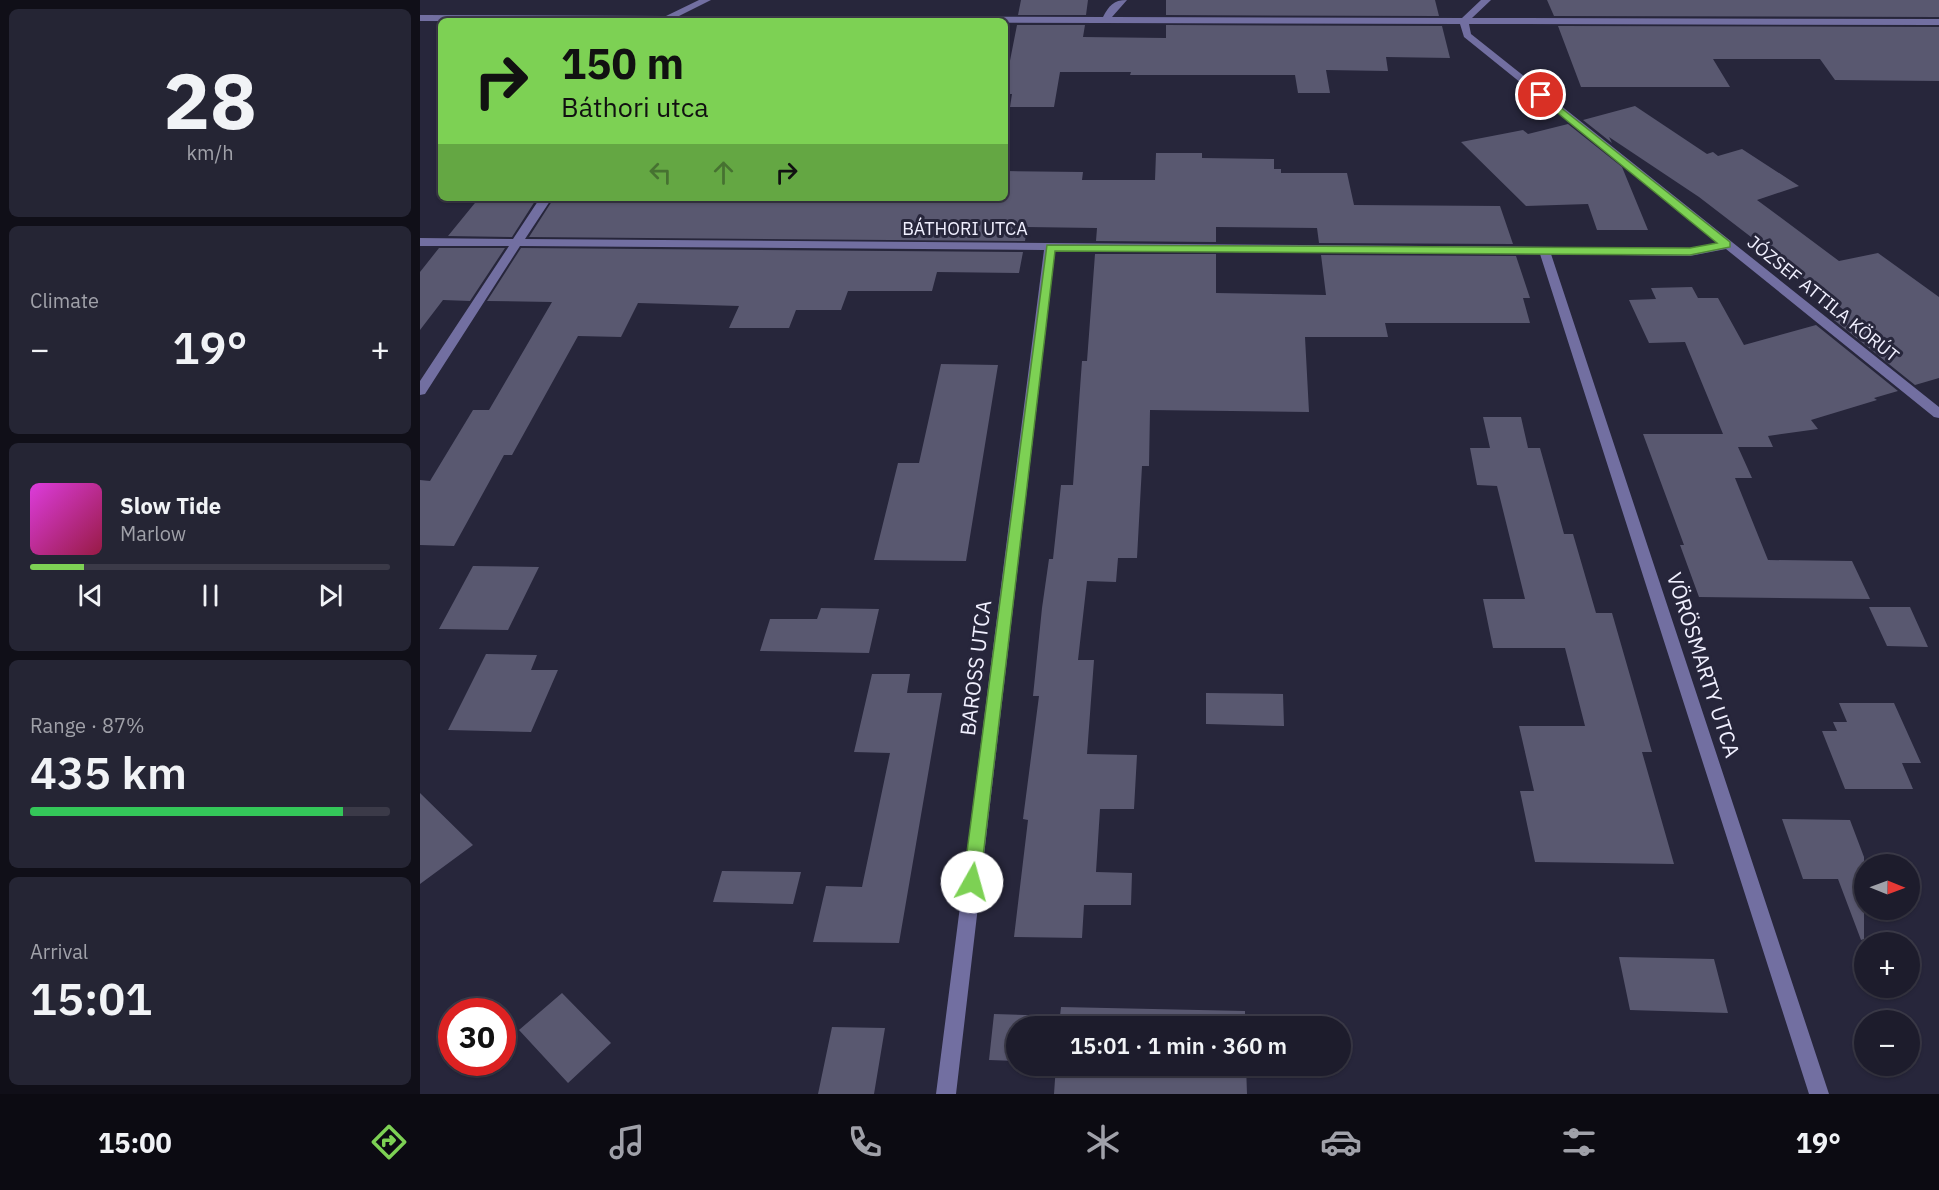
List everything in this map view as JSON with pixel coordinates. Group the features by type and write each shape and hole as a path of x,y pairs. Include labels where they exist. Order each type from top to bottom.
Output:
{"street":[{"path":"668,18 706,0"},
{"path":"1106,19 1113,7 1122,0"},
{"path":"1464,21 1486,0"},
{"path":"420,18 438,18"},
{"path":"1008,19 1939,22"},
{"name":"JÓZSEF ATTILA KÖRÚT","path":"1464,21 1467,35 1939,414"},
{"path":"420,391 544,201"},
{"name":"BÁTHORI UTCA","path":"420,242 1690,252 1726,245"},
{"name":"BAROSS UTCA","path":"946,1094 1050,247"},
{"name":"VÖRÖSMARTY UTCA","path":"1544,250 1819,1094"}],"building":[{"path":"1021,0 1088,0 1086,15 1018,15"},
{"path":"1166,0 1435,0 1439,16 1166,15"},
{"path":"1547,0 1939,0 1939,17 1554,16"},
{"path":"1017,25 1085,25 1083,37 1166,38 1166,25 1442,26 1450,58 1386,57 1388,71 1326,70 1330,93 1298,93 1295,75 1130,75 1131,72 1060,72 1054,107 1010,107 1012,94 1008,94 1008,71"},
{"path":"1558,26 1939,27 1939,81 1835,80 1820,59 1713,59 1730,87 1581,87"},
{"path":"1635,106 1707,154 1713,152 1718,156 1742,149 1799,186 1757,200 1839,261 1878,253 1939,297 1939,378 1915,385 1834,320 1850,315 1699,197 1609,137 1612,143 1583,120"},
{"path":"1568,124 1622,167 1648,230 1597,230 1588,204 1526,206 1461,142 1523,130 1528,134"},
{"path":"1156,153 1202,153 1202,158 1274,159 1274,169 1281,169 1281,173 1347,173 1354,205 1500,206 1513,244 1319,243 1317,228 1216,227 1216,242 1096,241 1097,228 1027,227 1025,241 529,237 552,201 1008,201 1008,171 1083,172 1082,180 1155,180"},
{"path":"477,201 535,201 512,237 448,236"},
{"path":"439,248 505,248 470,301 443,300 420,330 420,272"},
{"path":"521,248 1023,252 1019,273 937,272 932,291 848,291 841,310 796,310 789,328 729,328 739,306 638,303 621,337 578,336 512,455 504,455 454,546 420,545 420,480 430,481 473,410 489,410 552,302 487,301"},
{"path":"1095,254 1216,254 1216,293 1326,295 1321,255 1516,256 1530,298 1523,298 1530,323 1385,323 1388,337 1305,337 1309,412 1150,410 1149,466 1142,466 1137,558 1118,558 1116,582 1087,581 1078,660 1094,660 1087,754 1137,755 1134,809 1100,809 1096,872 1132,873 1131,905 1084,905 1082,938 1014,937 1028,820 1023,819 1039,696 1033,696 1042,608 1049,559 1053,559 1061,485 1073,485 1082,361 1087,361"},
{"path":"1692,287 1698,298 1718,298 1744,345 1816,325 1898,391 1874,398 1877,400 1811,420 1818,429 1768,436 1773,447 1738,447 1752,478 1735,478 1768,560 1852,561 1870,599 1699,597 1680,545 1684,545 1643,434 1723,434 1685,342 1649,343 1629,300 1656,299 1651,288"},
{"path":"941,364 998,365 966,561 874,560 898,463 919,463"},
{"path":"1483,417 1521,417 1528,448 1540,448 1564,534 1573,534 1596,613 1612,613 1652,752 1642,752 1674,864 1535,862 1520,791 1534,791 1519,726 1585,726 1565,648 1493,648 1483,599 1525,599 1497,486 1477,485 1470,448 1490,448"},
{"path":"473,566 539,567 508,630 439,629"},
{"path":"1869,607 1910,607 1928,647 1887,646"},
{"path":"821,608 879,609 869,653 760,651 770,619 817,619"},
{"path":"486,654 537,655 531,670 558,670 531,732 448,730"},
{"path":"872,674 910,674 907,693 942,693 899,943 813,942 826,886 862,887 890,753 854,752"},
{"path":"1206,693 1283,694 1284,726 1206,724"},
{"path":"1839,703 1894,703 1921,763 1902,763 1913,789 1845,789 1822,731 1837,731 1833,722 1847,722"},
{"path":"420,793 473,845 420,884"},
{"path":"1782,819 1850,820 1863,854 1854,854 1854,920 1864,920 1864,932 1858,932 1838,879 1803,879"},
{"path":"722,871 801,872 793,904 713,902"},
{"path":"1619,957 1714,959 1728,1013 1630,1010"},
{"path":"562,993 611,1043 568,1083 519,1030"},
{"path":"1061,1007 1245,1011 1245,1016 1060,1016"},
{"path":"994,1014 1060,1016 1006,1016 1006,1061 989,1060"},
{"path":"832,1027 885,1028 874,1094 818,1094"},
{"path":"1055,1076 1246,1076 1247,1094 1054,1094"}],"route":[{"path":"972,882 1050,247 1690,252 1726,245 1541,95"}]}
